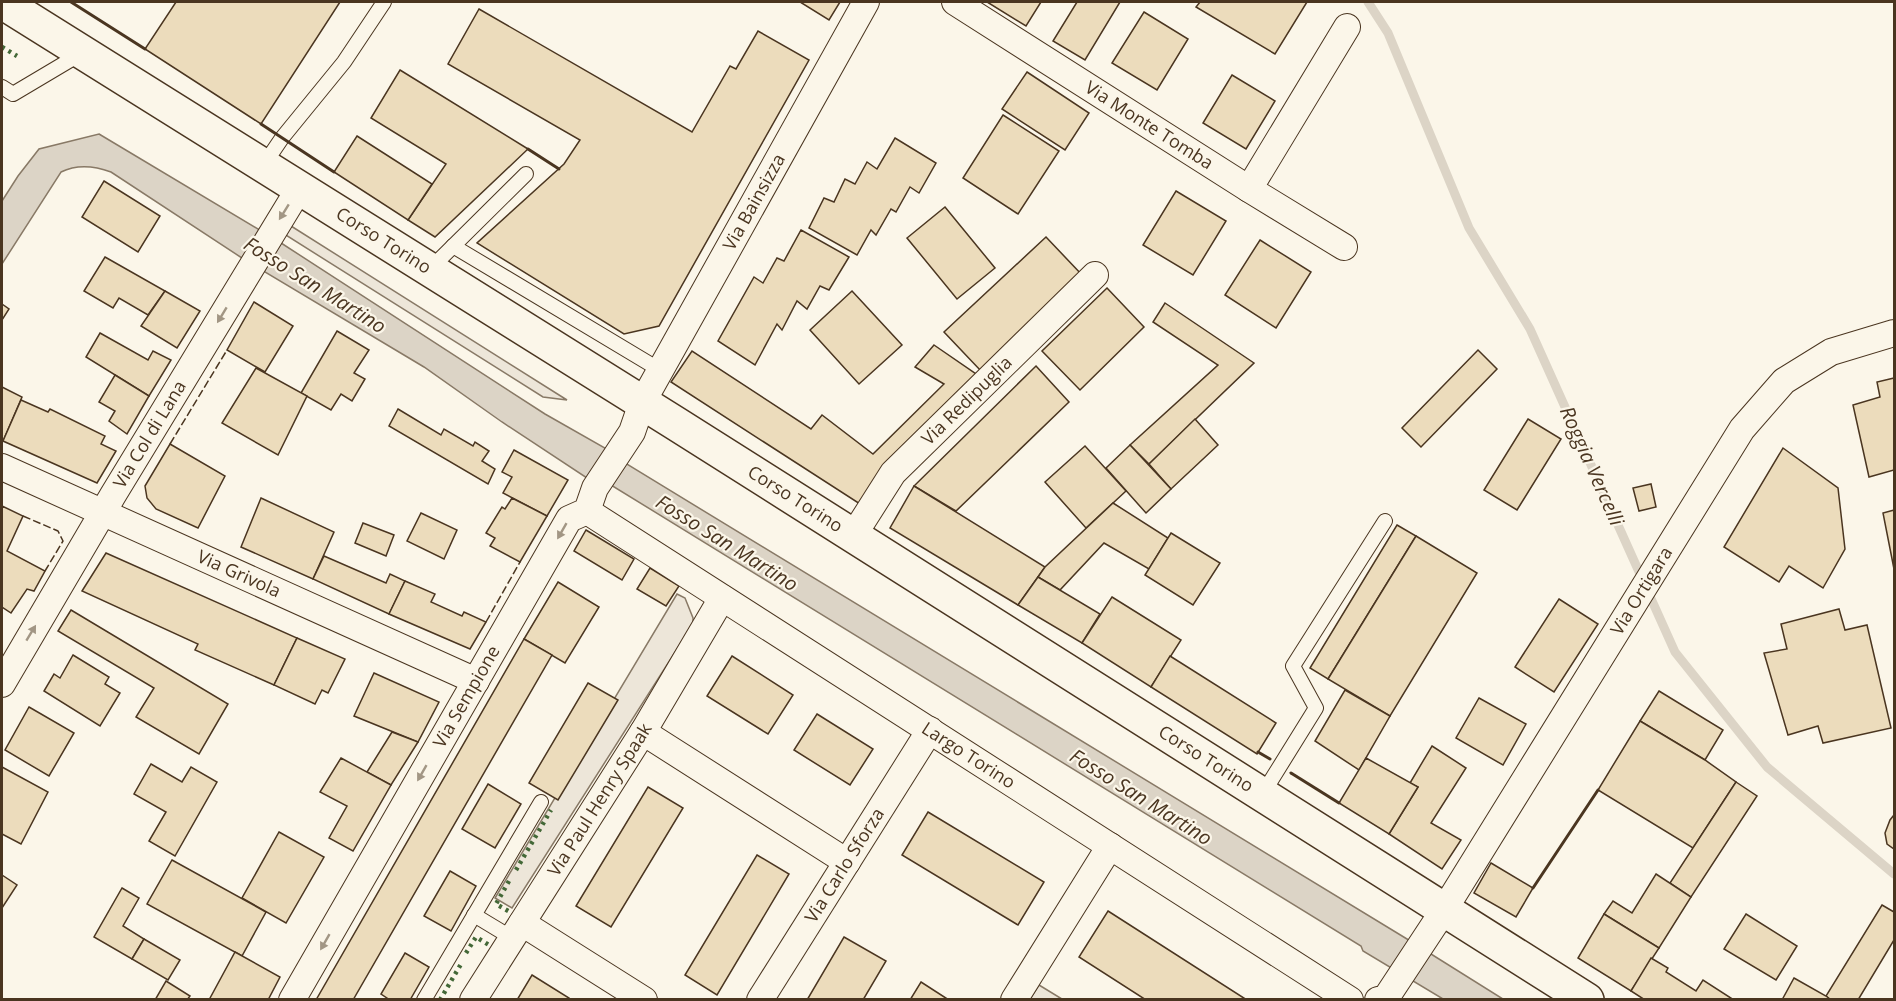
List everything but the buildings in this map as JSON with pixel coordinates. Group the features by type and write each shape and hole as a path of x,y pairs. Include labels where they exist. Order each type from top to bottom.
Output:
{"main road":[{"name":"Corso Torino","path":"2,2 1262,795 1436,922 1587,999"}],"street":[{"name":"Via Bainsizza","path":"642,403 866,2"},
{"name":"Via Monte Tomba","path":"955,2 1248,189 1344,247"},
{"path":"1248,189 1347,27"},
{"name":"Via Col di Lana","path":"2,684 299,189"},
{"name":"Via Redipuglia","path":"853,536 893,473 1095,275"},
{"name":"Via Ortigara","path":"1378,999 1386,998 1436,922 1742,429 1784,381 1831,352 1894,333"},
{"name":"Via Sempione","path":"292,999 569,519 591,500 632,432 642,403"},
{"name":"Via Grivola","path":"2,467 476,681"},
{"name":"Largo Torino","path":"591,500 722,598 1350,999"},
{"name":"Via Paul Henry Spaak","path":"473,999 643,732 722,598"},
{"name":"Via Carlo Sforza","path":"760,999 930,730"},
{"path":"643,732 847,862"},
{"path":"1014,999 1110,846"},
{"path":"517,930 644,999"}],"lane":[{"path":"263,166 282,138 344,62 384,2"},
{"path":"2,87 14,94 83,52"},
{"path":"429,270 526,174"},
{"path":"453,246 660,370"},
{"path":"1262,795 1316,708 1293,666 1385,521"},
{"path":"424,999 541,802"},
{"path":"474,915 517,930"}],"shaded area":[{"path":"291,226 567,400 543,397 281,232"},
{"path":"677,594 685,598 693,624 512,908 495,898"},
{"path":"1039,985 1062,999 1030,999"}],"water":[{"name":"Fosso San Martino","path":"99,134 278,241 545,414 612,452 625,463 1503,999 1443,999 1363,951 1361,946 611,485 593,482 424,367 245,260 111,172 86,167 61,172 2,264 2,201 18,176 39,149"}],"waterway":[{"name":"Roggia Vercelli","path":"1368,2 1388,33 1469,228 1530,329 1675,652 1767,767 1894,874"}],"hedge":[{"path":"2,47 17,56"},
{"path":"516,870 551,810"},
{"path":"509,881 496,904 510,912"},
{"path":"466,953 476,937 489,945"},
{"path":"440,1000 461,964"}],"fence":[{"path":"170,444 227,350"},
{"path":"23,516 58,531 63,541 45,571"},
{"path":"486,622 520,562"},
{"path":"1258,752 1270,759"},
{"path":"1291,773 1339,803"}],"wall":[{"path":"71,2 145,49"},
{"path":"261,124 334,172"},
{"path":"528,149 559,169"},
{"path":"1258,752 1270,759"},
{"path":"1291,773 1339,803"},
{"path":"1533,888 1598,790"}]}
